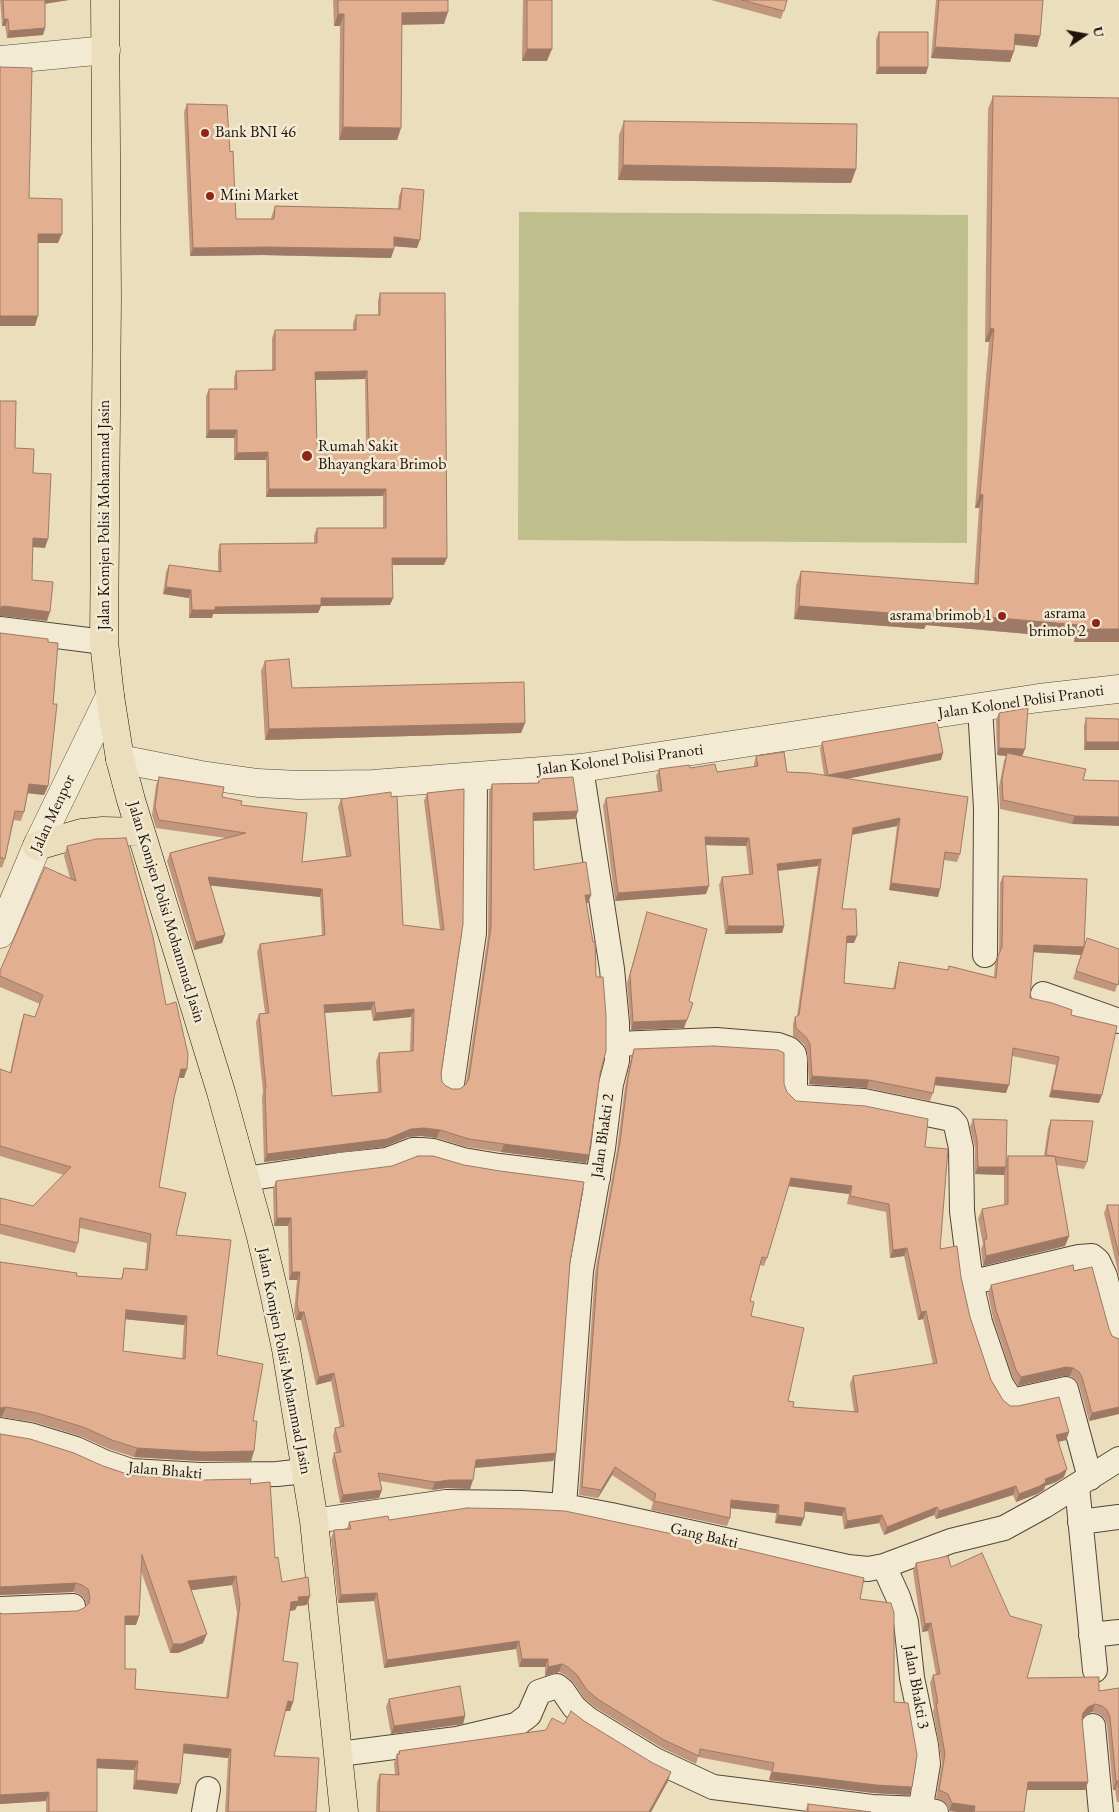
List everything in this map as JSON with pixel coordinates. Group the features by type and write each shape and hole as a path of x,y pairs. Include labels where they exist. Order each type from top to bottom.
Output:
{"main road":[{"name":"Jalan Komjen Polisi Mohammad Jasin","path":"105,0 104,642 110,696 120,759 140,832 216,1072 260,1233 286,1349 314,1521 344,1812"},
{"path":"37,846 82,833 103,831 140,832"}],"street":[{"path":"0,60 106,50"},
{"path":"0,630 104,642"},
{"name":"Jalan Kolonel Polisi Pranoti","path":"120,759 201,775 258,783 291,785 373,784 581,768 980,707 1119,689"},
{"name":"Jalan Menpor","path":"0,934 37,846 110,696"},
{"path":"980,707 986,808 985,955"},
{"name":"Jalan Bhakti 2","path":"564,1506 581,1271 598,1178 611,1084 617,1061 617,1023 612,969 581,768"},
{"path":"452,1084 474,933 475,776"},
{"path":"1043,994 1119,1021"},
{"path":"616,1044 716,1040 778,1046 790,1049 794,1054 795,1092 799,1097 864,1101 951,1120 956,1124 961,1148 962,1212 971,1282 980,1322 1001,1384 1012,1401 1066,1389 1081,1497 1095,1670"},
{"path":"245,1180 339,1165 387,1160 413,1150 433,1151 463,1160 499,1166 598,1178"},
{"path":"982,1280 1078,1257 1092,1256 1098,1261 1105,1276 1119,1334"},
{"name":"Jalan Bhakti","path":"0,1430 30,1435 76,1449 104,1462 131,1471 230,1475 277,1474 305,1471"},
{"name":"Gang Bakti","path":"314,1521 446,1502 513,1502 564,1506 848,1568 868,1569 884,1566 951,1541 1004,1528 1081,1497 1119,1459"},
{"path":"1081,1497 1119,1517"},
{"name":"Jalan Bhakti 3","path":"884,1566 898,1597 906,1622 912,1678 926,1745 928,1764 926,1811"},
{"path":"0,1609 73,1606"},
{"path":"1091,1635 1119,1632"},
{"path":"339,1754 458,1739 516,1725 530,1715 539,1692 557,1686 563,1691 574,1708 588,1719 655,1760 712,1787 872,1807 926,1811"},
{"path":"1093,1726 1101,1812"},
{"path":"204,1812 208,1789"}],"green space":[{"path":"519,212 968,215 967,543 518,540"}],"building":[{"path":"3,0 45,0 45,28 9,31 8,19 4,19"},
{"path":"338,0 448,0 448,12 402,13 401,128 343,127 344,14 338,14"},
{"path":"527,0 552,0 552,49 527,49"},
{"path":"742,0 787,0 784,11"},
{"path":"939,0 1043,0 1040,36 1015,34 1014,51 935,47"},
{"path":"879,32 928,32 928,67 879,67"},
{"path":"0,67 32,68 29,198 62,199 62,234 38,234 38,316 0,316"},
{"path":"993,96 1119,98 1119,629 1079,629 1079,625 930,612 929,616 799,606 801,571 978,584 983,495 980,494 994,329 990,328"},
{"path":"187,104 227,105 230,152 233,151 236,219 274,219 275,206 400,209 402,188 424,190 420,240 394,237 394,249 193,248"},
{"path":"624,121 857,124 856,169 623,165"},
{"path":"380,293 445,293 447,558 392,558 393,598 321,598 321,605 215,607 215,610 192,610 191,590 166,587 169,565 221,572 220,544 317,543 317,528 386,528 386,489 269,489 268,452 237,453 237,430 209,430 209,389 237,389 236,371 275,370 275,330 356,330 356,315 380,315","holes":["367,371 369,444 317,445 315,372"]},
{"path":"0,401 16,401 15,448 34,449 33,473 51,474 48,539 33,538 32,580 53,582 50,612 0,607"},
{"path":"0,633 48,639 48,642 58,643 53,704 57,704 48,786 29,784 24,812 15,811 5,859 0,857"},
{"path":"289,659 292,688 524,682 525,723 269,729 265,661"},
{"path":"1028,708 1025,749 999,748 999,713"},
{"path":"1086,718 1119,719 1119,742 1086,742"},
{"path":"937,722 943,753 828,775 822,742"},
{"path":"784,752 787,772 810,773 968,797 960,854 945,852 940,889 891,883 900,818 853,828 842,909 856,909 857,936 847,936 844,983 895,989 899,962 948,970 949,966 996,978 998,956 1002,947 1003,876 1087,879 1084,947 1034,945 1030,998 1072,1010 1071,1015 1117,1026 1102,1095 1052,1090 1059,1057 1013,1048 1009,1085 936,1077 933,1093 869,1080 812,1076 810,1044 806,1037 796,1028 795,1017 799,1015 821,859 777,864 784,926 728,926 722,877 753,874 749,838 705,837 709,886 618,893 606,798 662,791 659,769 689,765 690,768 715,764 717,772 758,766 756,756"},
{"path":"1007,753 1086,769 1083,780 1119,781 1119,817 1075,816 1003,800 1002,779"},
{"path":"159,777 224,787 222,797 242,801 241,805 307,813 302,862 351,856 341,799 391,792 391,797 397,796 403,925 444,930 427,793 464,789 463,924 441,1074 442,1082 446,1086 452,1089 460,1089 469,1078 491,927 492,784 539,783 539,779 573,777 578,811 533,813 534,870 586,862 591,895 585,895 593,942 595,941 596,977 603,977 606,1016 606,1051 600,1074 589,1155 469,1139 440,1130 424,1128 411,1129 387,1139 267,1154 266,1088 259,1014 269,1013 260,944 325,935 322,889 208,877 225,935 196,942 170,853 246,833 159,820 155,807","holes":["374,1002 376,1013 414,1009 413,1051 379,1053 381,1092 332,1096 324,1005"]},
{"path":"126,838 153,937 166,1005 176,1002 188,1054 187,1069 181,1069 174,1098 159,1187 186,1193 176,1235 231,1240 217,1355 263,1364 253,1421 257,1421 254,1451 204,1452 137,1448 112,1440 83,1427 37,1413 6,1407 0,1408 0,1262 77,1273 76,1276 122,1279 124,1268 147,1270 151,1234 80,1218 78,1243 0,1224 0,1198 33,1206 71,1167 0,1146 0,1069 11,1073 24,1014 35,1017 43,995 0,976 0,971 45,867 76,881 67,846 96,839","holes":["126,1310 187,1316 185,1359 123,1351"]},
{"path":"647,912 707,929 689,1001 693,1003 687,1020 633,1022 630,975"},
{"path":"1087,938 1119,949 1118,985 1076,971"},
{"path":"713,1046 778,1050 784,1053 784,1084 787,1092 796,1101 865,1106 928,1119 925,1147 948,1149 940,1249 957,1246 961,1277 970,1317 991,1380 1003,1400 1010,1406 1059,1397 1069,1432 1056,1435 1067,1469 1045,1479 1046,1482 1040,1486 1019,1494 1016,1486 939,1511 937,1507 887,1527 882,1515 847,1521 845,1508 805,1502 804,1518 778,1515 779,1505 731,1500 730,1518 654,1501 656,1494 615,1467 601,1490 582,1487 598,1265 634,1049","holes":["791,1178 852,1186 850,1196 889,1204 893,1250 907,1248 921,1312 926,1311 937,1363 853,1376 858,1412 793,1407 794,1402 788,1401 804,1328 751,1316 754,1302 750,1301 762,1257 767,1258"]},
{"path":"973,1119 1007,1120 1006,1167 978,1167 977,1140"},
{"path":"1051,1120 1093,1121 1087,1162 1046,1155"},
{"path":"418,1156 433,1156 464,1165 584,1182 570,1262 556,1453 476,1460 473,1480 435,1482 378,1473 382,1490 343,1495 334,1453 341,1452 335,1428 344,1426 334,1373 319,1377 304,1312 299,1312 297,1304 300,1272 292,1272 291,1218 277,1218 276,1181 392,1166"},
{"path":"1008,1156 1055,1156 1069,1236 986,1256 984,1239 987,1239 982,1209 1008,1204"},
{"path":"1107,1205 1119,1205 1119,1255"},
{"path":"1073,1265 1074,1271 1092,1267 1109,1329 1112,1336 1119,1339 1119,1407 1092,1413 1082,1377 1073,1368 1066,1367 1021,1377 1016,1370 996,1310 991,1285"},
{"path":"0,1434 30,1439 74,1453 130,1475 203,1480 251,1479 250,1484 270,1482 275,1558 278,1557 282,1582 308,1577 310,1596 298,1597 299,1601 291,1602 283,1661 298,1663 293,1702 288,1701 274,1756 319,1758 316,1812 228,1812 231,1749 184,1744 180,1784 136,1780 138,1761 97,1759 97,1812 49,1812 49,1792 0,1795 0,1613 77,1611 89,1603 90,1597 88,1589 76,1583 0,1587","holes":["142,1555 173,1644 182,1644 207,1634 188,1581 236,1576 240,1604 228,1698 135,1689 136,1669 125,1669 125,1616 139,1616"]},
{"path":"467,1508 565,1511 738,1548 864,1578 860,1599 891,1603 894,1613 894,1702 908,1703 917,1755 912,1787 876,1785 772,1772 774,1763 700,1749 699,1756 664,1740 599,1700 587,1690 577,1675 568,1667 562,1664 548,1667 548,1659 522,1659 519,1641 387,1660 377,1593 341,1595 334,1530 351,1529 349,1522 388,1516 389,1520"},
{"path":"982,1553 1010,1616 1042,1625 1027,1678 1099,1677 1099,1691 1119,1688 1119,1788 1118,1781 1116,1781 1110,1717 1107,1710 1095,1704 1088,1707 1083,1713 1082,1719 1088,1782 1028,1782 1024,1812 974,1812 975,1806 952,1803 948,1794 939,1790 945,1754 933,1675 940,1674 931,1623 925,1624 916,1563 948,1556 951,1567"},
{"path":"460,1686 465,1716 394,1726 389,1699"},
{"path":"571,1711 651,1762 671,1772 649,1812 379,1812 380,1774 399,1775 397,1754 400,1754 399,1751 546,1730 552,1718 564,1724"},
{"path":"808,1804 871,1812 808,1812"}],"place":[{"name":"Bank BNI 46","path":"205,133"},
{"name":"Mini Market","path":"210,196"},
{"name":"Rumah Sakit Bhayangkara Brimob","path":"307,456"},
{"name":"asrama brimob 1","path":"1002,616"},
{"name":"asrama brimob 2","path":"1096,623"}]}
